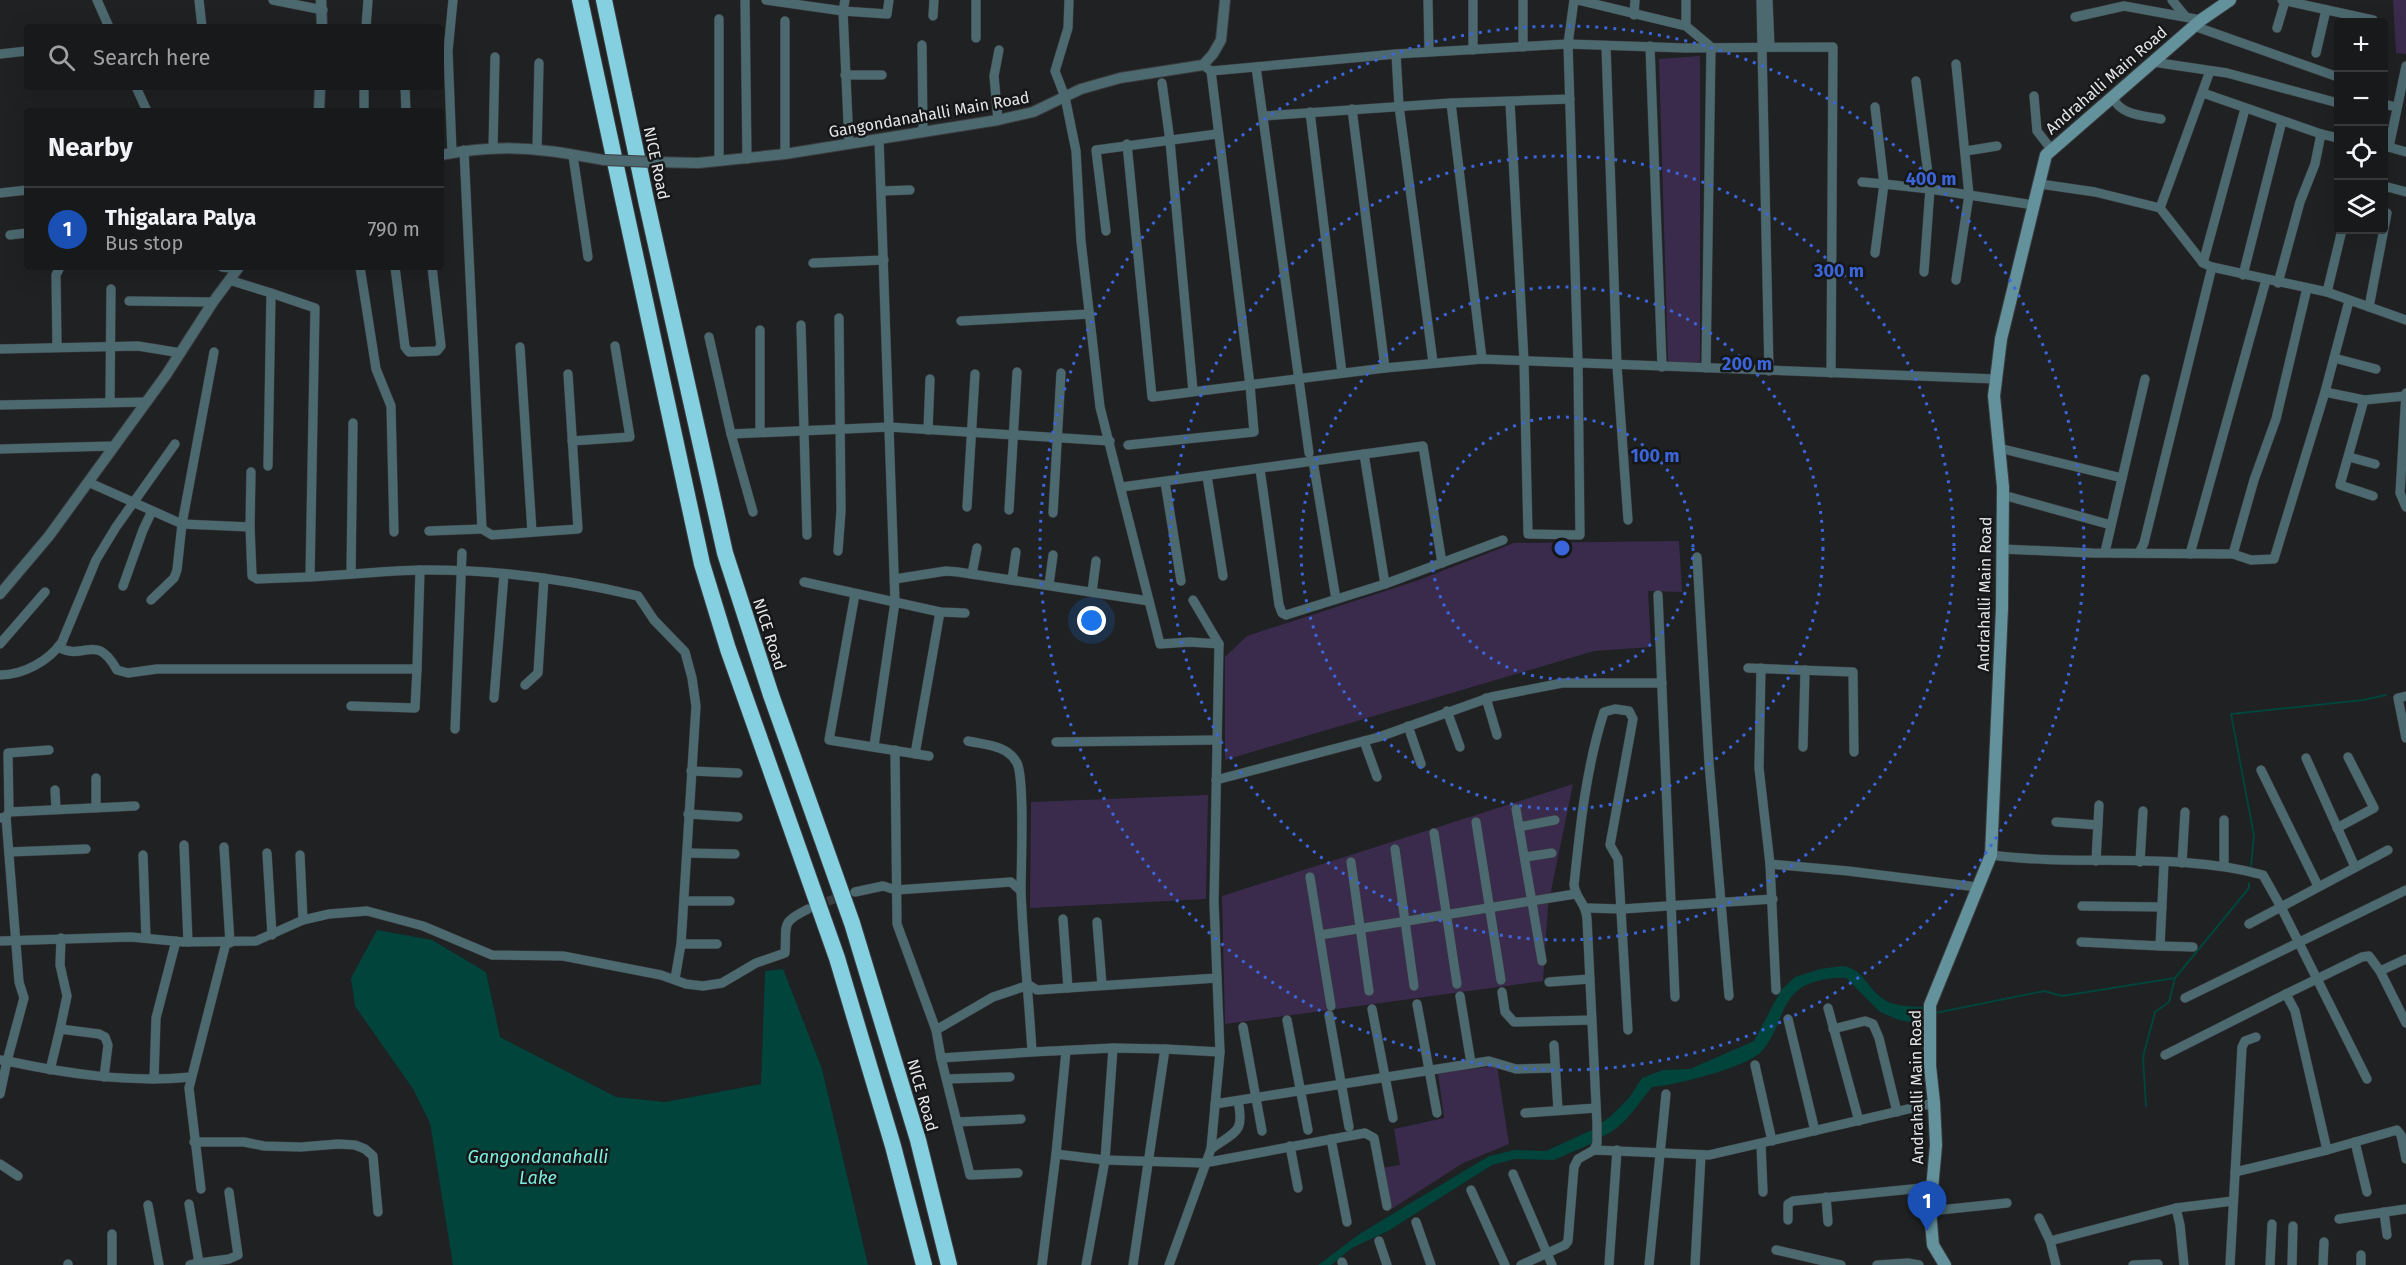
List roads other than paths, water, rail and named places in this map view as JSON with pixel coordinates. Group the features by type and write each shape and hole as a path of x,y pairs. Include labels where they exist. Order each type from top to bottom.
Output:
{"highway":[{"path":"580,0 702,564 728,649 837,958 893,1146 924,1265"},
{"name":"NICE Road","path":"604,0 725,553 771,695 852,923 918,1140 949,1265"}],"main road":[{"name":"Andrahalli Main Road","path":"1945,1265 1933,1245 1930,1211 1935,1145 1930,1066 1930,1005 1991,855 2002,608 2003,495 1994,396 2001,339 2044,162 2051,149 2198,23 2230,0"}],"street":[{"path":"96,0 108,24"},
{"path":"198,0 202,24"},
{"path":"273,0 322,5 322,24"},
{"path":"366,24 368,0"},
{"path":"447,154 448,51 453,0"},
{"path":"745,0 747,159"},
{"path":"766,0 792,1 843,11 887,14 889,0"},
{"path":"844,0 849,144"},
{"path":"933,16 934,0"},
{"path":"976,0 976,38"},
{"path":"1070,0 1068,28 1055,71 1065,98 1076,151 1081,241 1101,407 1160,644 1190,642 1219,644"},
{"path":"1128,445 1254,432 1218,134 1207,68 1221,40 1225,0"},
{"path":"1428,0 1428,52"},
{"path":"1473,0 1473,50"},
{"path":"1523,0 1523,47"},
{"path":"1510,102 1524,362 1528,534 1580,535 1578,363 1568,44 1576,0 1686,26 1710,47 1706,368"},
{"path":"1635,0 1635,15"},
{"path":"1686,0 1686,26"},
{"path":"1761,0 1766,47"},
{"path":"1768,0 1766,47 1769,370"},
{"path":"2172,0 2185,16"},
{"path":"2277,28 2283,1 2364,18"},
{"path":"2074,17 2124,6 2185,16 2334,75"},
{"path":"2316,53 2326,10"},
{"path":"719,19 719,161"},
{"path":"785,21 785,154"},
{"path":"1207,68 1256,67 1396,54 1568,44 1685,48 1833,47 1832,373"},
{"path":"922,45 923,132"},
{"path":"1606,46 1617,366 1628,520"},
{"path":"1650,46 1662,367"},
{"path":"998,120 994,76 999,50"},
{"path":"0,54 24,51"},
{"path":"1396,54 1399,106 1433,362"},
{"path":"494,149 495,57"},
{"path":"2152,62 2188,66 2255,80 2334,102"},
{"path":"537,150 539,63"},
{"path":"1956,64 1969,195 1956,280"},
{"path":"2388,138 2406,66"},
{"path":"1256,67 1299,378 1336,599"},
{"name":"Gangondanahalli Main Road","path":"447,154 464,150 494,149 537,150 604,160 655,162 747,159 998,120 1034,112 1081,89 1120,78 1207,68"},
{"path":"2160,208 2210,71"},
{"path":"845,75 882,75"},
{"path":"1916,81 1930,189 1924,272"},
{"path":"1162,83 1170,141 1193,391"},
{"path":"137,90 146,108"},
{"path":"319,108 320,90"},
{"path":"364,90 364,108"},
{"path":"405,90 406,108"},
{"path":"2203,93 2334,137"},
{"path":"2034,96 2037,131 2051,149"},
{"path":"2112,97 2117,107 2125,112 2161,118"},
{"path":"1264,116 1451,103 1570,99"},
{"path":"1451,103 1482,359"},
{"path":"2388,105 2396,107"},
{"path":"1875,107 1884,184 1875,253"},
{"path":"1352,109 1385,368"},
{"path":"2139,553 2144,543 2245,109"},
{"path":"1310,112 1342,373"},
{"path":"2243,275 2282,121"},
{"path":"1106,231 1096,150 1127,144 1218,134"},
{"path":"2278,283 2300,202 2315,164 2320,134"},
{"path":"874,746 895,602 879,139"},
{"path":"1127,144 1152,396 1433,362 1482,359 1996,379"},
{"path":"1965,151 1997,146"},
{"path":"2388,147 2406,152"},
{"path":"464,150 482,529"},
{"path":"573,156 588,257"},
{"path":"1862,182 1930,189 2034,206"},
{"path":"2040,184 2095,192 2160,208 2208,265 2278,283 2327,292 2406,320"},
{"path":"2388,187 2406,192"},
{"path":"0,193 24,190"},
{"path":"881,191 910,190"},
{"path":"10,235 24,233"},
{"path":"2327,292 2341,234"},
{"path":"2369,307 2383,234"},
{"path":"813,263 884,260"},
{"path":"57,347 56,274 58,270"},
{"path":"0,594 49,536 147,402 236,270"},
{"path":"360,270 376,369 392,406 394,532"},
{"path":"395,270 405,347 409,352 437,351 441,346 432,270"},
{"path":"229,280 315,308 310,577"},
{"path":"2190,554 2266,280"},
{"path":"2233,554 2254,480 2276,418 2307,288"},
{"path":"110,401 111,289"},
{"path":"268,466 271,293"},
{"path":"2003,549 2092,554 2105,552 2233,554 2251,560 2274,559 2325,392 2349,301"},
{"path":"129,302 213,302"},
{"path":"961,321 1090,314"},
{"path":"838,551 841,511 839,318"},
{"path":"801,325 802,430 807,535"},
{"path":"760,330 760,432"},
{"path":"710,337 731,434 753,512"},
{"path":"0,349 138,346 181,353"},
{"path":"572,441 630,437 615,346"},
{"path":"520,347 532,532"},
{"path":"151,600 174,578 177,570 182,524 214,352"},
{"path":"2334,358 2376,369"},
{"path":"1009,510 1017,372"},
{"path":"1053,513 1061,373"},
{"path":"429,531 482,529 492,535 578,529 568,374"},
{"path":"967,507 975,374"},
{"path":"928,430 930,378"},
{"path":"2105,552 2145,380"},
{"path":"2325,392 2364,400 2406,394 2403,492 2406,507"},
{"path":"2364,400 2340,485 2373,496"},
{"path":"0,405 147,402"},
{"path":"351,574 353,423"},
{"path":"731,434 889,427 1110,441"},
{"path":"0,675 17,674 44,660 58,647 96,560 133,502 175,444"},
{"path":"0,448 113,446"},
{"path":"1122,488 1260,469 1311,457 1364,454 1424,446 1442,563"},
{"path":"1999,448 2122,478"},
{"path":"1364,454 1385,584"},
{"path":"2349,457 2375,464"},
{"path":"1260,469 1282,613 1286,615 1385,584 1503,540"},
{"path":"251,472 252,576 257,579 420,570 504,574 592,585 638,596 654,620 685,652 696,706 688,814 685,901 675,979"},
{"path":"1206,476 1223,576"},
{"path":"88,482 182,524 250,527"},
{"path":"1165,482 1181,581"},
{"path":"2003,495 2111,525"},
{"path":"123,586 152,511"},
{"path":"972,574 977,548"},
{"path":"1012,580 1016,552"},
{"path":"455,729 462,553"},
{"path":"1049,585 1053,555"},
{"path":"1697,557 1709,763 1729,996"},
{"path":"1092,592 1096,561"},
{"path":"351,706 415,708 420,570"},
{"path":"895,579 946,571 1149,601"},
{"path":"494,698 504,574"},
{"path":"525,685 538,673 544,578"},
{"path":"804,582 940,612 965,613"},
{"path":"0,644 45,592"},
{"path":"855,594 829,740 929,756"},
{"path":"1658,595 1675,997"},
{"path":"1169,1265 1204,1163 1211,1149 1220,1052 1214,902 1219,644 1193,600"},
{"path":"915,754 940,612"},
{"path":"58,647 69,651 97,649 110,656 117,670 128,673 158,669 417,669"},
{"path":"1748,668 1853,672 1854,752"},
{"path":"1761,668 1759,768 1773,899 1776,990"},
{"path":"1803,747 1805,670"},
{"path":"1216,780 1364,741 1486,698 1562,683 1662,682"},
{"path":"2406,696 2398,698 2406,738"},
{"path":"1486,698 1497,735"},
{"path":"1521,1265 1565,1245 1568,1241 1574,1167 1578,1159 1595,1146 1597,1124 1587,908 1575,894 1574,885 1582,810 1599,729 1604,712 1607,710 1629,711 1633,719 1610,845 1618,859 1628,1030"},
{"path":"1447,711 1460,747"},
{"path":"1408,726 1421,764"},
{"path":"1056,742 1217,740"},
{"path":"968,741 1000,747 1011,755 1018,765 1021,891 1032,1052"},
{"path":"1364,741 1377,777"},
{"path":"0,1094 4,1061 24,994 19,986 17,939 5,815 8,753 49,750"},
{"path":"895,750 897,924 936,1030 969,1175 1018,1173"},
{"path":"2337,828 2374,808 2348,757"},
{"path":"2306,758 2355,867"},
{"path":"2261,770 2318,886"},
{"path":"691,771 738,773"},
{"path":"96,778 96,807"},
{"path":"55,790 56,809"},
{"path":"2096,861 2099,805"},
{"path":"5,815 56,809 135,806"},
{"path":"1516,809 1542,961"},
{"path":"2140,862 2143,811"},
{"path":"2182,863 2185,812"},
{"path":"688,814 738,818"},
{"path":"1519,827 1555,820"},
{"path":"2224,820 2224,866"},
{"path":"1476,822 1501,980"},
{"path":"2056,822 2098,825"},
{"path":"1434,833 1457,984"},
{"path":"184,845 188,942"},
{"path":"201,1189 189,1088 228,943 224,847"},
{"path":"9,852 86,849"},
{"path":"1395,849 1414,986"},
{"path":"2249,924 2388,850"},
{"path":"267,853 272,935"},
{"path":"687,853 735,854"},
{"path":"1525,857 1552,853"},
{"path":"143,855 146,938"},
{"path":"300,855 303,920"},
{"path":"1991,855 2030,860 2224,866 2263,875 2367,1078"},
{"path":"1351,862 1369,991"},
{"path":"2160,946 2164,863"},
{"path":"1770,864 1977,887"},
{"path":"1310,877 1349,1127"},
{"path":"855,892 883,886 896,890 1011,882 1021,891"},
{"path":"2185,998 2406,890"},
{"path":"1320,935 1575,894"},
{"path":"1587,908 1622,909 1773,899"},
{"path":"685,901 730,901"},
{"path":"2082,906 2162,907"},
{"path":"0,941 61,938 146,938 228,943 256,941 303,920 329,914 367,911 423,926 492,955 563,956 703,986 722,983 756,963 785,953 785,928 790,918 807,909"},
{"path":"1063,919 1068,988"},
{"path":"1097,922 1102,985"},
{"path":"50,1070 67,996 60,965 61,938"},
{"path":"154,1079 156,1018 176,941"},
{"path":"2081,942 2193,947"},
{"path":"681,944 717,944"},
{"path":"2165,1055 2286,994 2369,956 2380,971 2406,1023"},
{"path":"2380,971 2406,959"},
{"path":"936,1030 993,997 1029,986 1037,990 1217,978"},
{"path":"1549,982 1590,979"},
{"path":"1502,992 1505,1012 1514,1022 1591,1020"},
{"path":"2286,994 2295,1011 2327,1150"},
{"path":"1460,996 1471,1064"},
{"path":"1417,1004 1437,1113"},
{"path":"1828,1008 1859,1121"},
{"path":"1372,1009 1393,1118"},
{"path":"1788,1019 1815,1131"},
{"path":"1287,1020 1308,1130"},
{"path":"1833,1029 1865,1021 1873,1024 1879,1038 1897,1112"},
{"path":"1243,1027 1262,1131"},
{"path":"60,1029 99,1034 105,1037 108,1045 104,1077"},
{"path":"2230,1265 2242,1047 2245,1041 2256,1037"},
{"path":"1554,1045 1558,1110"},
{"path":"941,1058 1113,1048 1220,1052"},
{"path":"1086,1265 1105,1160 1113,1048"},
{"path":"1133,1265 1165,1049"},
{"path":"1042,1265 1066,1050"},
{"path":"4,1061 104,1077 154,1079 191,1077"},
{"path":"1215,1104 1489,1061 1516,1070 1554,1068"},
{"path":"1755,1065 1772,1141"},
{"path":"946,1079 1010,1077"},
{"path":"1649,1265 1666,1094"},
{"path":"1211,1149 1236,1132 1241,1123 1238,1101"},
{"path":"1595,1146 1617,1150 1709,1155 1934,1102"},
{"path":"1525,1113 1596,1108"},
{"path":"957,1122 1021,1119"},
{"path":"2235,1172 2397,1130 2401,1135 2406,1159"},
{"path":"1056,1154 1105,1160 1204,1163 1365,1133 1374,1138 1387,1206"},
{"path":"1331,1139 1347,1222"},
{"path":"194,1142 244,1142 264,1146 301,1147 355,1145 365,1149 373,1156 378,1212"},
{"path":"2355,1142 2367,1192"},
{"path":"1761,1144 1762,1192"},
{"path":"1290,1146 1298,1188"},
{"path":"1609,1265 1617,1150"},
{"path":"1695,1265 1701,1155"},
{"path":"0,1164 18,1176"},
{"path":"1513,1174 1552,1265"},
{"path":"1788,1220 1790,1202 1932,1187"},
{"path":"1471,1190 1505,1265"},
{"path":"189,1204 195,1264 229,1259 238,1255 229,1192"},
{"path":"1826,1197 1828,1222"},
{"path":"2050,1241 2176,1208 2233,1201"},
{"path":"1930,1211 2007,1203"},
{"path":"148,1205 159,1265"},
{"path":"2176,1208 2184,1265"},
{"path":"2339,1219 2406,1209"},
{"path":"2384,1212 2387,1235"},
{"path":"2039,1218 2050,1241 2056,1265"},
{"path":"1416,1222 1431,1265"},
{"path":"2270,1265 2272,1224"},
{"path":"2292,1265 2293,1226"},
{"path":"111,1265 112,1234"},
{"path":"1379,1241 1387,1265"},
{"path":"2323,1265 2324,1242"},
{"path":"1776,1250 1841,1265"},
{"path":"1877,1265 1908,1263 1919,1265"},
{"path":"2133,1265 2158,1264"}],"water":[{"name":"Gangondanahalli Lake","path":"377,930 432,940 486,972 500,1037 616,1097 665,1102 761,1084 765,971 783,969 822,1069 868,1265 453,1265 430,1123 413,1089 355,1006 351,978"},
{"path":"1842,966 1855,970 1886,1001 1902,1006 1924,1007 1921,1024 1899,1020 1880,1012 1846,978 1830,978 1814,982 1802,987 1794,994 1787,1003 1768,1043 1753,1058 1709,1075 1652,1087 1623,1122 1601,1137 1600,1124 1629,1098 1642,1078 1663,1070 1690,1069 1754,1041 1781,990 1795,977 1820,969"},
{"path":"1592,1130 1593,1143 1554,1160 1515,1159 1492,1165 1388,1231 1352,1248 1331,1265 1318,1265 1361,1233 1489,1156 1515,1150 1546,1151"}],"waterway":[{"path":"2251,866 2254,836 2231,714 2363,700 2386,695"},
{"path":"2146,1106 2143,1057 2155,1012 2169,1002 2175,978 2249,888 2249,883"},
{"path":"1935,1013 2044,991 2062,996 2175,978"}],"tunnel":[{"path":"815,906 845,895"}],"place":[{"name":"Thigalara Palya","path":"1927,1231"}]}
